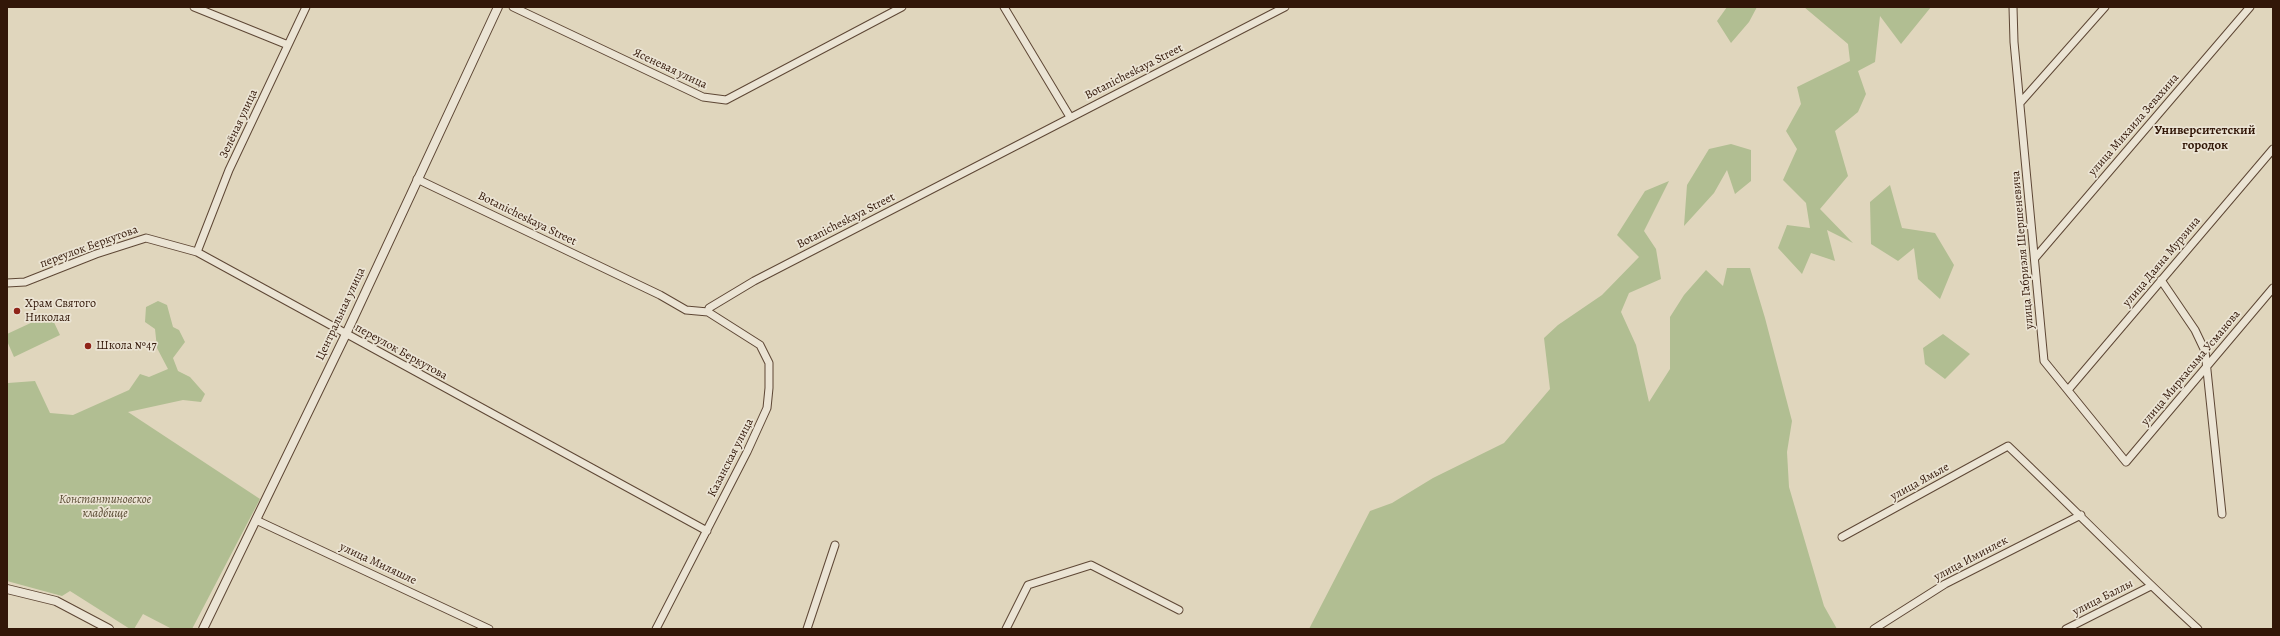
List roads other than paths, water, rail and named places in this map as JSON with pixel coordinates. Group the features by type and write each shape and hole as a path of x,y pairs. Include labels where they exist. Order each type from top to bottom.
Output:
{"street":[{"path":"194,7 288,45"},
{"name":"Зелёная улица","path":"197,252 229,170 306,7"},
{"name":"Центральная улица","path":"203,629 346,334 498,7"},
{"name":"Ясеневая улица","path":"513,7 703,97 726,100 902,7"},
{"path":"1004,7 1070,117"},
{"name":"Botanicheskaya Street","path":"418,179 660,295 686,310 708,312 709,308 754,281 1285,7"},
{"name":"улица Габриэля Шершеневича","path":"2013,7 2020,103 2044,361 2126,462"},
{"path":"2020,103 2105,7"},
{"name":"улица Михаила Зевахина","path":"2035,258 2250,7"},
{"name":"улица Даяна Мурзина","path":"2068,390 2273,149"},
{"name":"переулок Беркутова","path":"7,283 26,282 96,254 146,238 197,252 707,530"},
{"path":"2161,280 2195,330 2205,351 2222,514"},
{"name":"улица Миркасыма Усманова","path":"2126,462 2273,288"},
{"name":"Казанская улица","path":"656,629 763,419 769,388 769,363 760,345 708,312"},
{"name":"улица Ямьле","path":"1842,537 2008,446 2081,515"},
{"path":"2081,515 2151,586 2198,629"},
{"name":"улица Иминлек","path":"1874,629 1945,584 2081,515"},
{"name":"улица Миляшле","path":"256,520 489,629"},
{"path":"807,629 835,544"},
{"path":"1006,629 1028,586 1092,565 1179,610"},
{"name":"улица Баллы","path":"2066,629 2151,586"},
{"path":"7,589 56,600 109,629"}],"place":[{"name":"Храм Святого Николая","path":"17,311"},
{"name":"Школа №47","path":"88,346"}],"district":[{"name":"Университетский городок","path":"2205,138"}],"park label":[{"name":"Константиновское кладбище","path":"105,507"}]}
